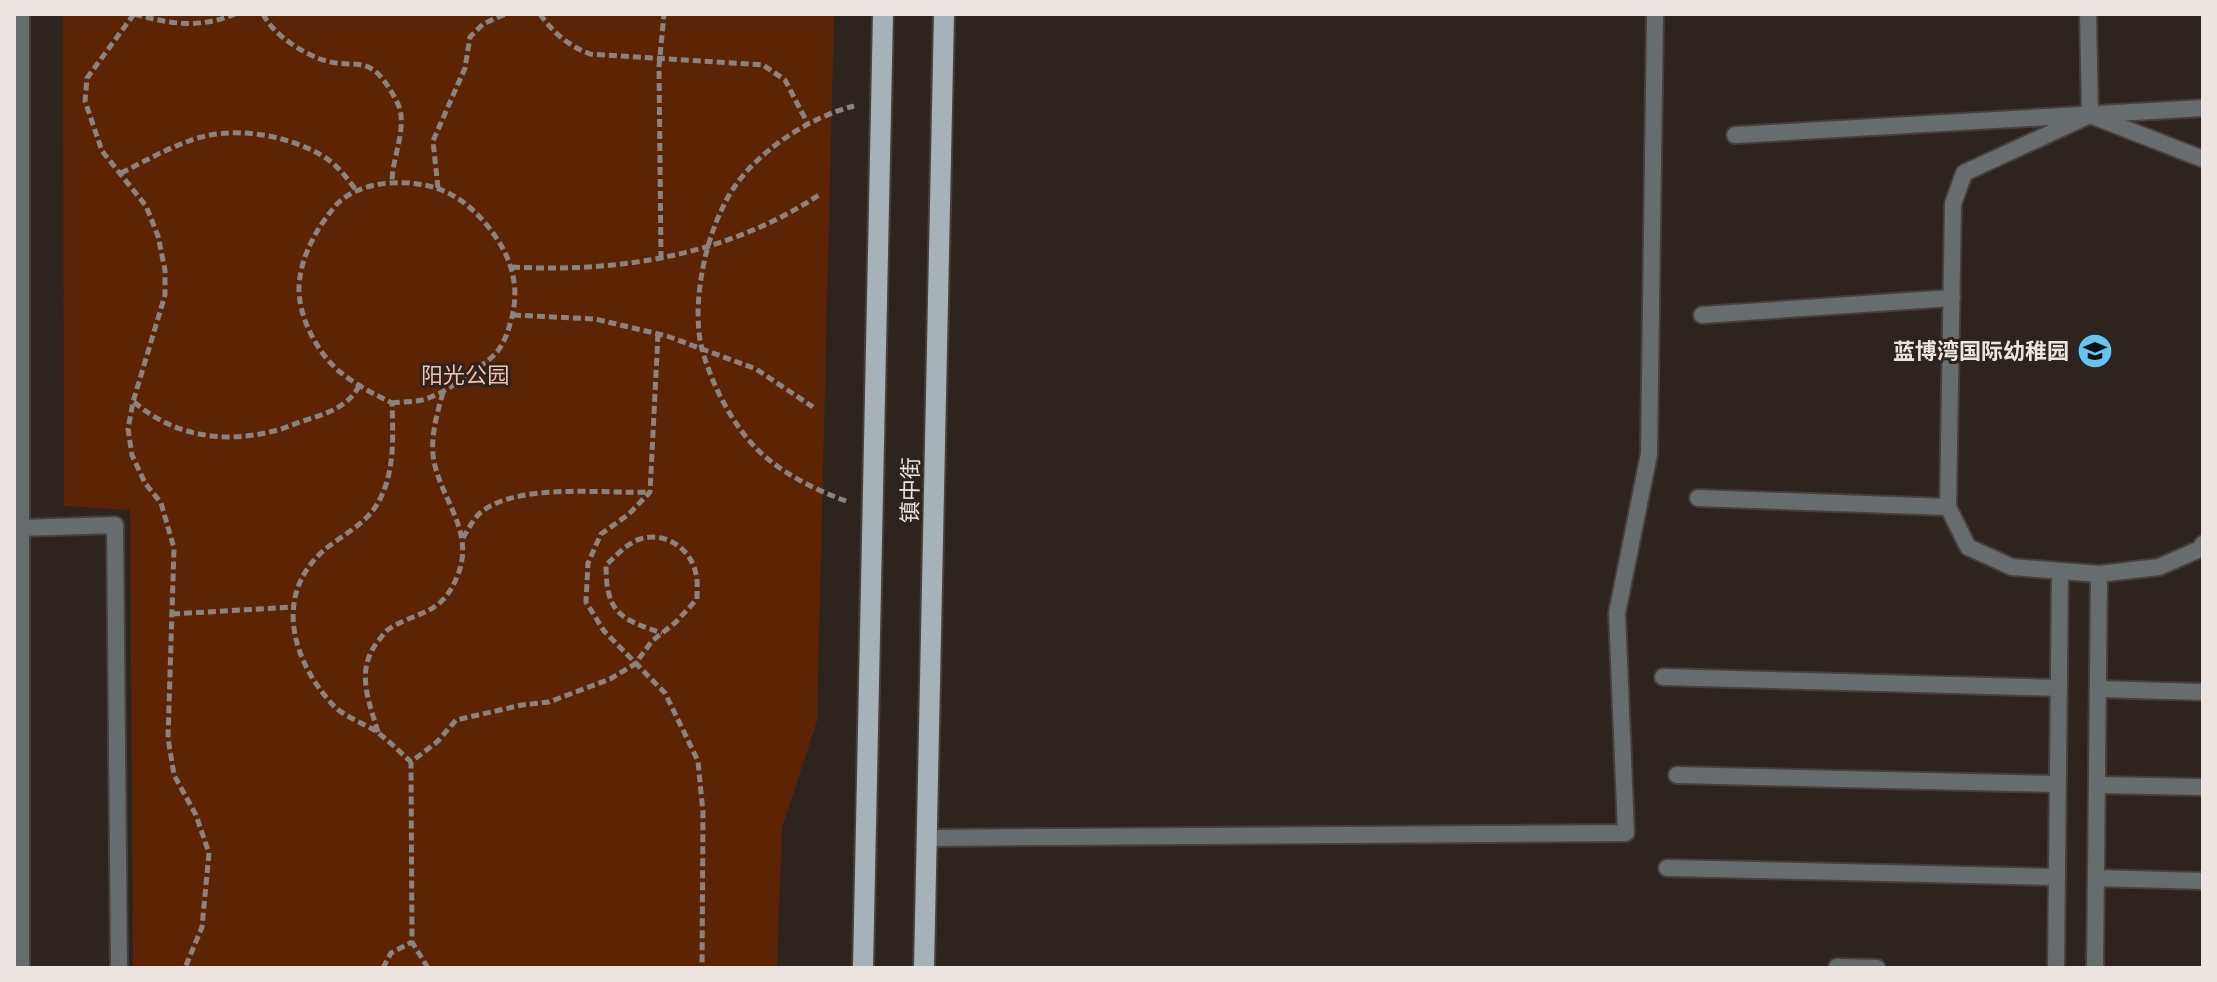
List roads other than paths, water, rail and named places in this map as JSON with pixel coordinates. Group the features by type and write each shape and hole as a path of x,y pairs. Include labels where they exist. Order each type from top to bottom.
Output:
{"main road":[{"name":"镇中街","path":"863,968 883,14"},
{"name":"镇中街","path":"924,968 944,14"}],"street":[{"path":"21,14 21,968"},
{"path":"926,838 1626,833 1617,613 1649,454 1655,14"},
{"path":"2088,14 2090,115"},
{"path":"1735,135 2203,108"},
{"path":"2203,159 2090,115 1964,173 1953,204 1948,507 1968,547 2012,567 2099,574 2159,567 2200,549 2203,544"},
{"path":"1702,315 1952,298"},
{"path":"1698,498 1948,507"},
{"path":"21,528 115,525 119,968"},
{"path":"2056,968 2060,571"},
{"path":"2095,968 2099,574"},
{"path":"1663,677 2058,688"},
{"path":"2098,689 2203,692"},
{"path":"1677,775 2057,784"},
{"path":"2097,785 2203,787"},
{"path":"1667,868 2057,877"},
{"path":"2096,878 2203,881"},
{"path":"1837,967 1877,968"}],"place":[{"name":"蓝博湾国际幼稚园","path":"2095,351"}],"park label":[{"name":"阳光公园","path":"465,375"}]}
